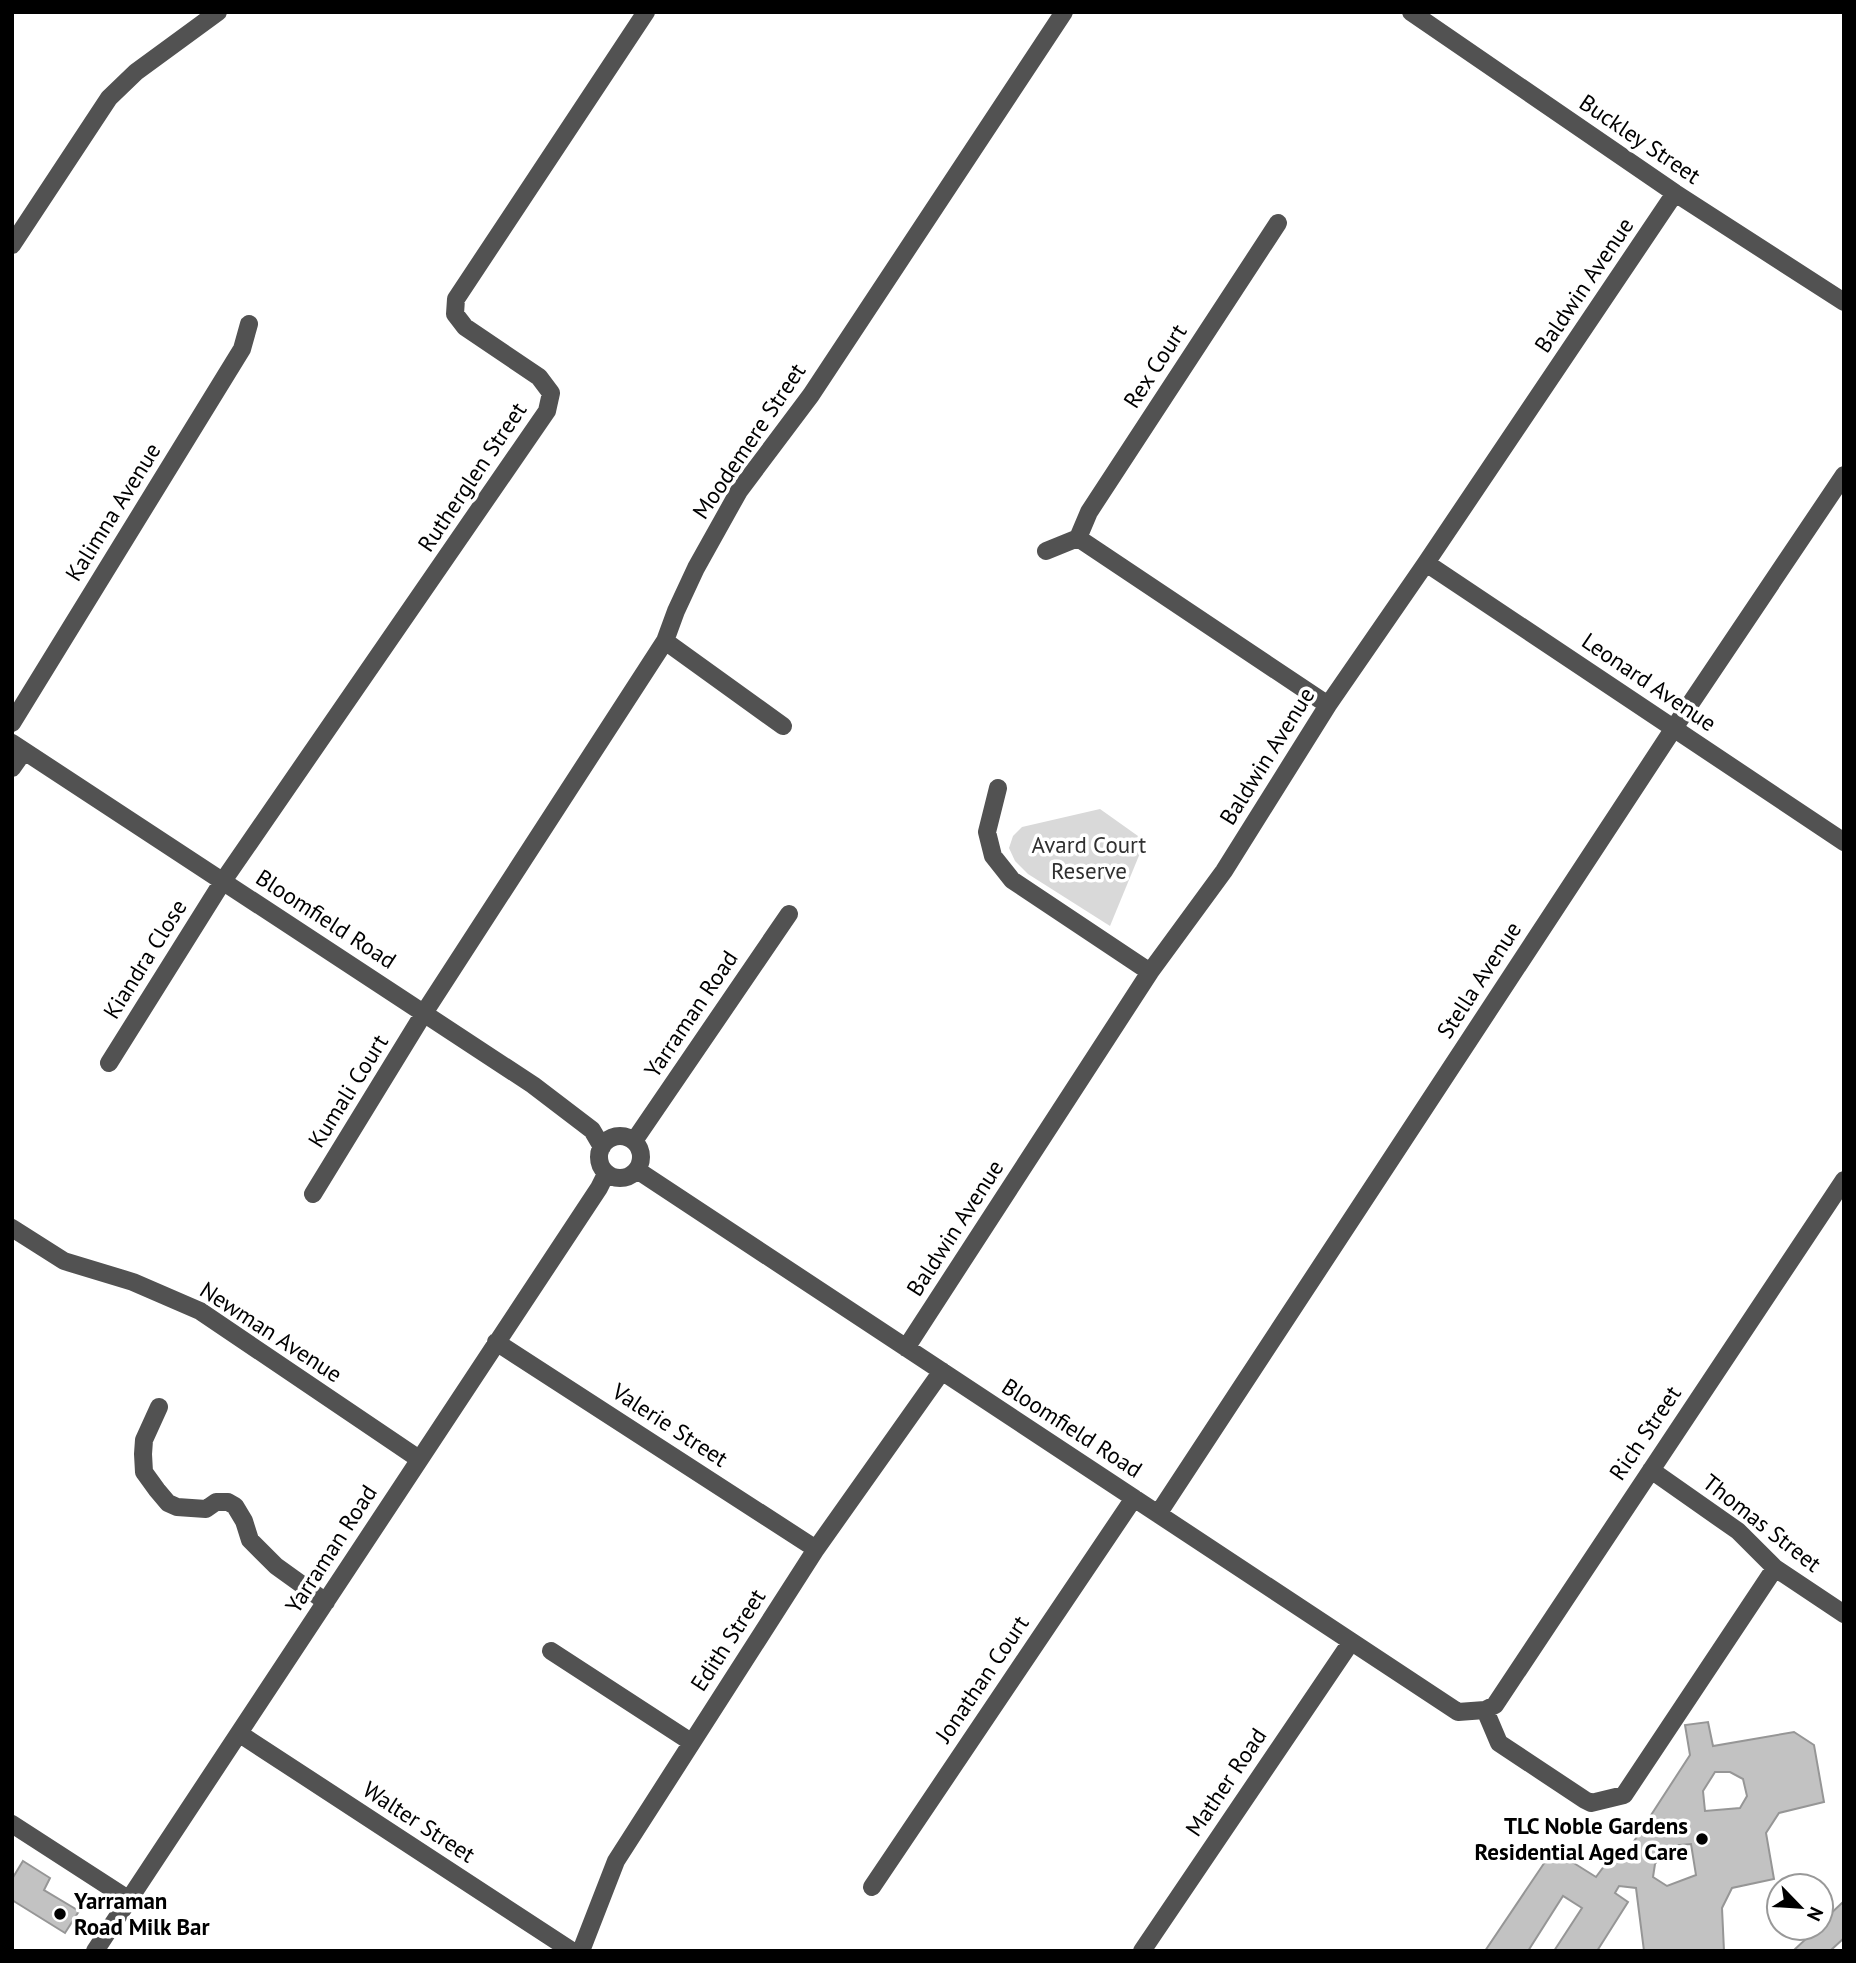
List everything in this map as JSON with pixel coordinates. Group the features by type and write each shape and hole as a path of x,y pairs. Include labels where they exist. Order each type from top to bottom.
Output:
{"street":[{"path":"12,245 109,99 136,72 218,12"},
{"name":"Rutherglen Street","path":"223,881 547,411 551,393 539,377 465,327 455,314 456,299 646,12"},
{"name":"Moodemere Street","path":"424,1013 664,641 696,568 739,491 811,395 1064,12"},
{"name":"Buckley Street","path":"1410,12 1675,193 1844,302"},
{"name":"Baldwin Avenue","path":"906,1348 1150,972 1224,871 1328,705 1675,193"},
{"name":"Rex Court","path":"1077,538 1089,512 1278,223"},
{"name":"Kalimna Avenue","path":"12,723 242,349 249,324"},
{"name":"Stella Avenue","path":"1158,1514 1674,728 1844,475"},
{"path":"1046,551 1077,538 1328,705"},
{"name":"Leonard Avenue","path":"1426,563 1844,842"},
{"path":"664,641 783,726"},
{"path":"12,768 18,747"},
{"name":"Bloomfield Road","path":"18,747 553,1100 592,1129 602,1147"},
{"path":"998,788 987,832 993,856 1012,880 1150,972"},
{"name":"Kiandra Close","path":"109,1063 223,881"},
{"name":"Yarraman Road","path":"634,1141 789,914"},
{"name":"Kumali Court","path":"313,1194 424,1013"},
{"path":"613,1138 634,1141 641,1158 637,1170 625,1178 606,1174 599,1158 602,1147 613,1138"},
{"name":"Bloomfield Road","path":"637,1170 1458,1712 1485,1710"},
{"name":"Yarraman Road","path":"95,1951 606,1174"},
{"name":"Rich Street","path":"1485,1710 1495,1705 1844,1180"},
{"name":"Newman Avenue","path":"12,1228 64,1261 133,1282 200,1311 419,1459"},
{"name":"Valerie Street","path":"496,1342 816,1549"},
{"name":"Edith Street","path":"581,1951 616,1861 816,1549 942,1371"},
{"path":"159,1407 144,1440 144,1472 168,1503 177,1507 206,1509 216,1502 228,1502 235,1506 244,1521 250,1540 276,1566 326,1602"},
{"name":"Thomas Street","path":"1651,1470 1738,1531 1775,1568 1844,1614"},
{"name":"Jonathan Court","path":"872,1887 1134,1498"},
{"path":"1485,1710 1499,1743 1585,1800 1591,1803 1624,1795 1775,1568"},
{"name":"Mather Road","path":"1142,1951 1351,1642"},
{"path":"551,1651 691,1742"},
{"name":"Walter Street","path":"240,1734 572,1951"},
{"path":"12,1824 128,1899"}],"green space":[{"name":"Avard Court Reserve","path":"1100,809 1145,841 1110,926 1028,874 1015,861 1009,848 1013,836 1022,827"}],"building":[{"name":"TLC Noble Gardens Residential Aged Care","path":"1708,1722 1713,1746 1794,1732 1814,1745 1824,1802 1779,1813 1766,1833 1773,1872 1765,1872 1765,1881 1732,1888 1722,1908 1724,1951 1644,1951 1636,1888 1619,1886 1615,1893 1628,1902 1597,1951 1554,1951 1582,1908 1563,1896 1528,1951 1485,1951 1553,1850 1596,1877 1613,1854 1629,1849 1690,1755 1685,1725","holes":["1715,1772 1730,1772 1743,1779 1747,1796 1740,1808 1705,1811 1703,1791","1691,1844 1696,1875 1667,1886 1653,1877 1655,1864 1668,1846"]},
{"path":"23,1861 50,1878 44,1890 79,1911 65,1933 12,1900 12,1879"},
{"path":"1844,1901 1844,1938 1830,1951 1793,1951 1803,1942 1835,1942 1835,1909"}],"place":[{"name":"TLC Noble Gardens Residential Aged Care","path":"1702,1839"},
{"name":"Yarraman Road Milk Bar","path":"60,1914"}]}
